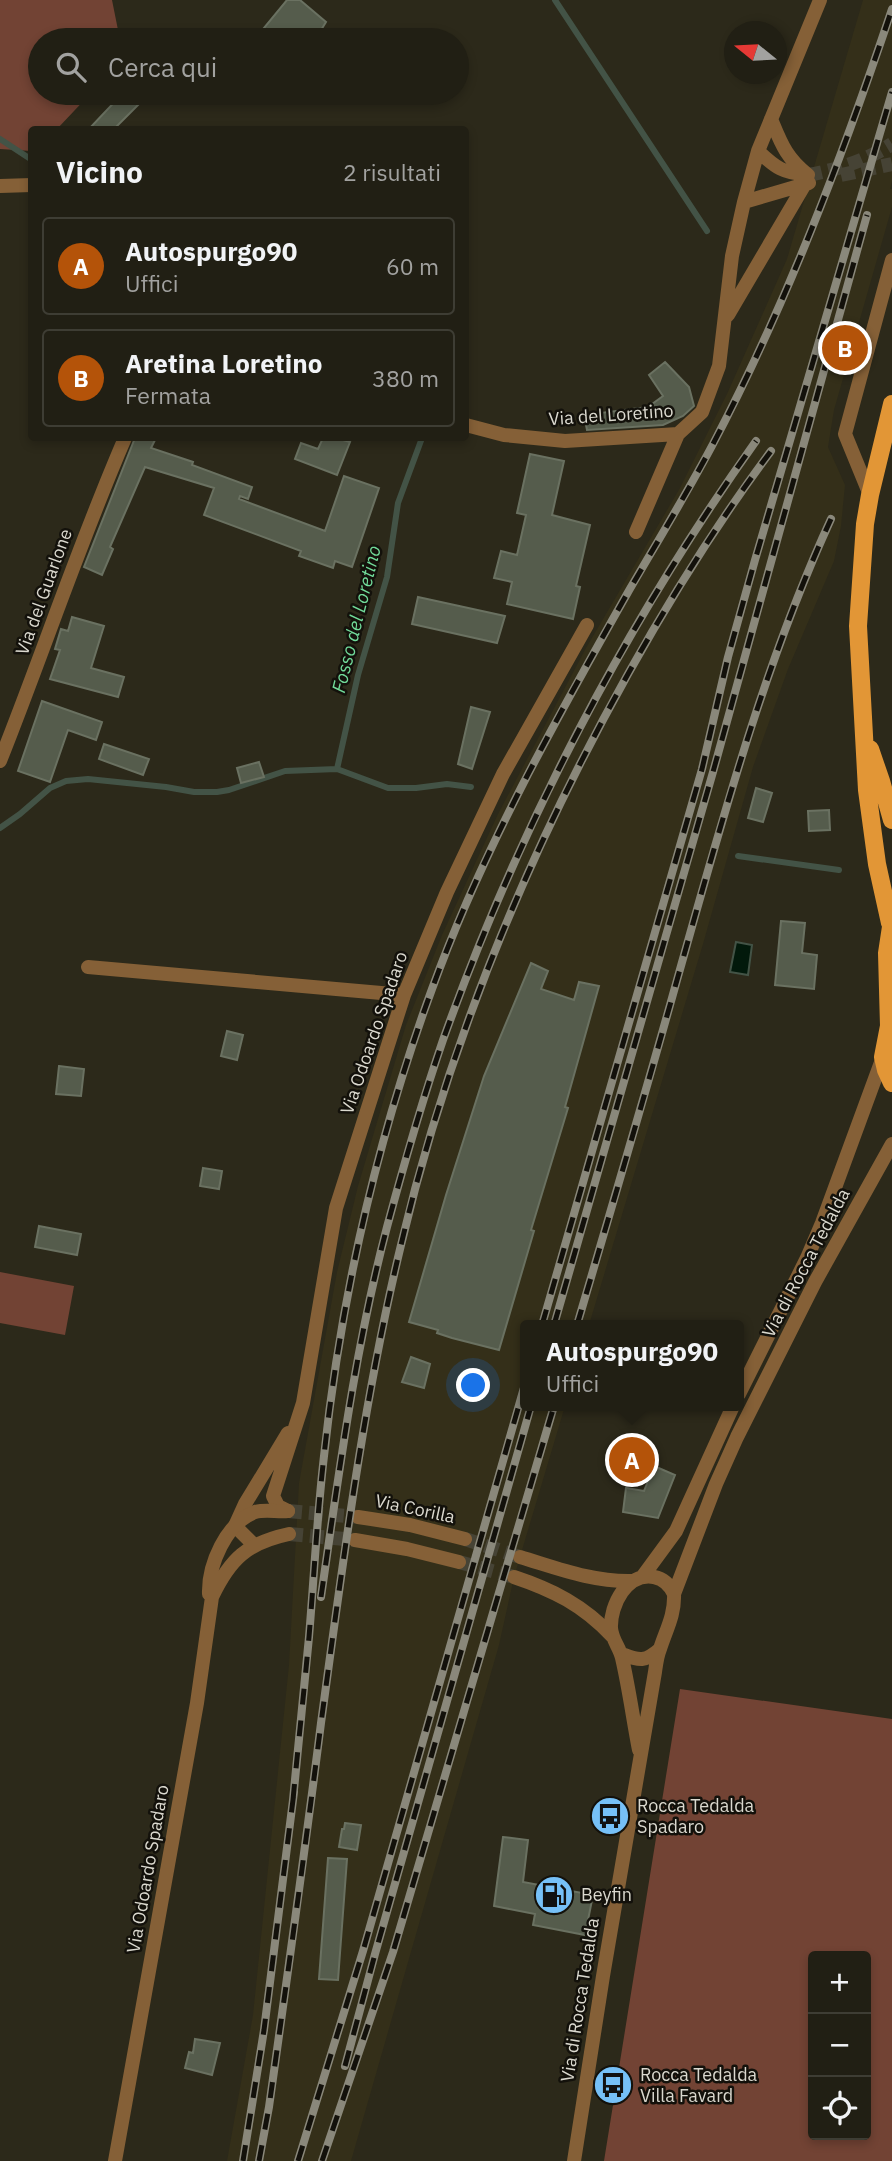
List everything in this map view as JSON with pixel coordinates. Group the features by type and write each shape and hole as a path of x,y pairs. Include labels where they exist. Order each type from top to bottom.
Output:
{"main road":[{"path":"892,404 870,495 861,552 858,626 865,736 864,767 872,828 891,922 887,953 889,1026 883,1057 892,1083"},
{"path":"865,736 892,820"}],"street":[{"name":"Via del Loretino","path":"469,426 504,435 565,441 678,434 702,412 719,366 732,256 758,151 820,0"},
{"path":"771,119 786,154 807,180"},
{"path":"758,151 782,171 807,180"},
{"name":"Via del Loretino","path":"724,322 807,180"},
{"path":"744,202 807,180"},
{"path":"0,186 28,185"},
{"path":"870,495 845,434 892,260"},
{"path":"636,532 678,434"},
{"name":"Via del Guarlone","path":"0,761 34,676 78,551 124,441"},
{"name":"Via Odoardo Spadaro","path":"235,1526 257,1511 288,1511 278,1506 272,1496 303,1403 336,1208 404,995 447,892 503,774 587,625"},
{"path":"88,967 404,995"},
{"name":"Via di Rocca Tedalda","path":"744,1384 817,1235 883,1057"},
{"name":"Via di Rocca Tedalda","path":"573,2161 614,1907 660,1649 672,1618 674,1594 737,1437 815,1282 892,1144"},
{"name":"Via Odoardo Spadaro","path":"235,1526 303,1403"},
{"path":"612,1636 615,1606 625,1588 638,1579 677,1531 731,1411"},
{"name":"Via Corilla","path":"358,1517 410,1525 465,1539"},
{"path":"209,1613 209,1585 216,1558 235,1526 254,1545 289,1534"},
{"path":"355,1539 459,1562"},
{"name":"Via Odoardo Spadaro","path":"115,2161 197,1703 212,1597 237,1558 254,1545"},
{"path":"520,1557 589,1578 611,1581 661,1579 671,1586 674,1594"},
{"path":"514,1577 549,1589 566,1599 612,1636"},
{"name":"Via di Rocca Tedalda","path":"612,1636 622,1654 641,1762"},
{"path":"622,1654 644,1660 660,1649"}],"shaded area":[{"path":"0,0 112,0 118,28 28,28 28,105 80,105 60,126 28,126 28,151 0,149"},
{"path":"863,0 892,0 892,207 834,410 828,447 845,485 834,561 788,669 753,767 590,1320 520,1320 520,1411 564,1411 514,1577 499,1645 351,2161 227,2161 253,2015 289,1665 299,1483 337,1272 358,1186 406,1025 442,935 498,814 586,648 680,488 727,394 787,259"},
{"path":"736,942 752,945 748,975 730,972"},
{"path":"0,1272 74,1286 65,1335 0,1323"},
{"path":"680,1689 892,1719 892,2161 604,2161"}],"building":[{"path":"287,0 300,0 326,22 322,28 264,28"},
{"path":"112,105 138,105 117,126 92,126"},
{"path":"665,362 689,387 694,406 683,416 663,425 587,430 584,415 648,407 663,396 649,375"},
{"path":"134,441 154,441 151,448 252,487 248,499 240,496 239,499 325,531 344,476 379,488 352,567 335,561 333,568 299,556 301,551 204,515 214,488 145,467 110,547 113,549 102,575 84,567"},
{"path":"322,441 350,442 337,475 295,459 301,443 318,449"},
{"path":"530,454 564,461 552,515 590,525 576,586 580,587 573,619 507,604 512,582 494,578 501,551 517,555 526,515 517,513"},
{"path":"418,597 505,616 497,643 412,624"},
{"path":"72,617 104,626 91,668 124,677 118,697 50,679 60,650 55,649 61,629 68,631"},
{"path":"42,701 102,722 96,740 68,730 50,782 18,771"},
{"path":"471,707 490,712 472,769 458,764"},
{"path":"104,744 149,759 143,775 99,759"},
{"path":"259,762 264,777 241,783 237,768"},
{"path":"756,788 772,793 763,822 748,818"},
{"path":"829,810 830,830 809,831 808,811"},
{"path":"781,921 805,923 802,953 817,955 814,989 775,985"},
{"path":"531,963 548,971 541,989 574,1000 579,982 599,986 565,1107 568,1108 531,1230 534,1231 499,1350 452,1338 437,1333 438,1330 409,1322 484,1076"},
{"path":"227,1031 243,1035 237,1060 221,1056"},
{"path":"59,1066 84,1069 81,1096 56,1094"},
{"path":"203,1168 222,1171 219,1189 200,1186"},
{"path":"39,1226 81,1234 77,1255 35,1247"},
{"path":"411,1357 430,1364 424,1388 402,1382"},
{"path":"654,1466 675,1475 658,1518 623,1512 626,1488 644,1491"},
{"path":"345,1823 361,1825 357,1850 339,1847"},
{"path":"503,1837 528,1840 523,1882 593,1895 585,1935 533,1925 535,1914 494,1906"},
{"path":"328,1858 347,1859 338,1980 319,1979"},
{"path":"195,2039 220,2043 212,2075 185,2068 189,2052 193,2053"}],"waterway":[{"path":"555,0 707,231"},
{"name":"Fosso del Loretino","path":"0,139 28,157"},
{"name":"Fosso del Loretino","path":"337,769 358,675 387,577 398,503 421,441"},
{"path":"0,828 50,788 66,781 88,779 194,792 217,792 285,771 337,769 388,788 447,784 471,787"},
{"path":"738,856 839,870"}],"tunnel":[{"path":"808,175 852,164 892,144"},
{"path":"841,175 892,164"},
{"path":"288,1511 358,1517"},
{"path":"289,1534 355,1540"},
{"path":"465,1539 520,1557"},
{"path":"459,1562 514,1577"}],"railway":[{"path":"293,1800 322,1479 340,1337 378,1161 412,1046 473,887 521,787 600,642 703,463 765,338 833,175 892,9"},
{"path":"543,1320 702,769 728,657 755,560 892,92"},
{"path":"555,1320 713,772 867,215"},
{"path":"321,1597 366,1318 387,1227 443,1040 506,883 579,730 619,655 663,582 756,441"},
{"path":"259,2161 269,2107 355,1483 388,1304 420,1170 467,1024 495,952 557,811 591,742 678,588 771,451"},
{"path":"578,1320 745,746 784,632 831,519"},
{"path":"298,2161 363,1951 520,1402"},
{"path":"345,2066 530,1411"},
{"path":"322,2161 393,1952 553,1411"},
{"path":"243,2161 264,2030 294,1792"}],"place":[{"name":"Aretina Loretino","path":"845,348"},
{"name":"Autospurgo90","path":"632,1460"},
{"name":"Rocca Tedalda Spadaro","path":"610,1816"},
{"name":"Beyfin","path":"554,1895"},
{"name":"Rocca Tedalda Villa Favard","path":"613,2085"}]}
